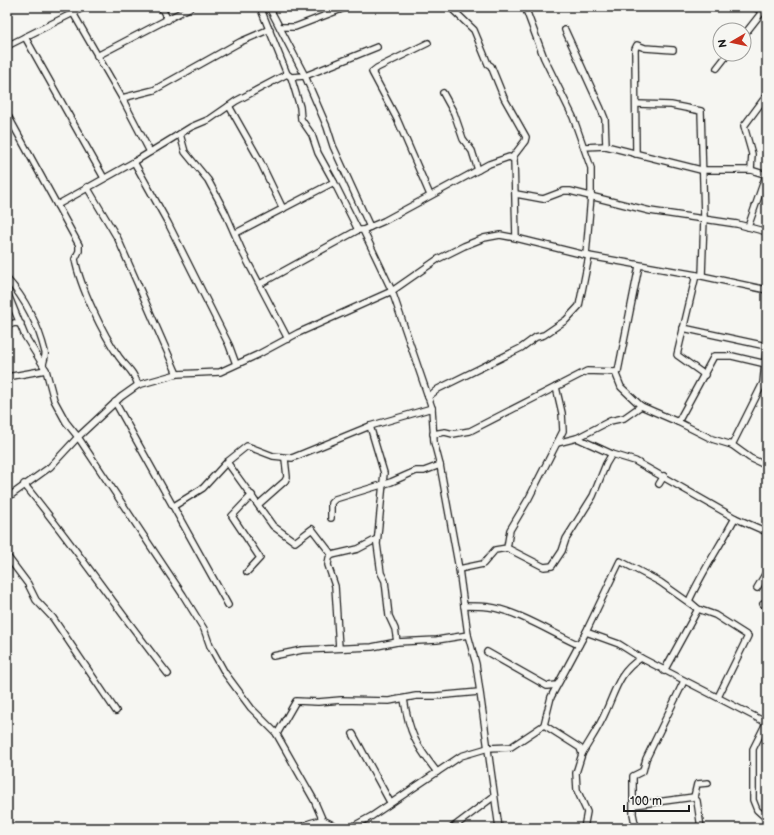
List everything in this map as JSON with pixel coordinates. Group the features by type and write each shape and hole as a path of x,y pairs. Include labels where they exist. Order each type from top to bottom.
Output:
{"street":[{"path":"7,46 84,7"},
{"path":"161,7 168,20"},
{"path":"97,56 191,7"},
{"path":"260,7 289,76 300,107 301,119 312,135 318,153 392,291 432,408 433,434 459,569 468,635 476,664 488,748 493,797 499,828"},
{"path":"270,7 304,76 327,127 333,146 370,227"},
{"path":"280,27 295,27 347,7"},
{"path":"450,7 474,30 504,98 526,137 525,141 512,158"},
{"path":"428,397 438,389 521,348 536,337 544,335 566,320 579,306 587,256 591,196 591,168 573,117 544,58 525,7"},
{"path":"752,25 764,9 756,7"},
{"path":"73,13 122,98 150,152"},
{"path":"122,98 154,90 240,42 270,29"},
{"path":"565,30 605,119 606,146"},
{"path":"25,37 104,178"},
{"path":"428,43 377,68 372,72 397,119 430,195"},
{"path":"636,154 637,104 635,49 637,45 645,48 673,50"},
{"path":"57,205 134,162 191,126 210,119 229,106 289,76 304,76 377,47"},
{"path":"717,68 722,62"},
{"path":"443,93 454,114 463,139 472,151 478,170"},
{"path":"751,170 752,154 744,126 767,95"},
{"path":"637,104 671,105 701,111 701,170 704,218 702,276"},
{"path":"229,106 259,159 283,209"},
{"path":"7,114 79,245 79,251 75,259 88,299 120,357 133,372 138,385"},
{"path":"180,134 185,152 208,180 236,232 244,253 288,339"},
{"path":"584,147 606,146 701,170 751,170 766,175 748,227"},
{"path":"260,284 360,230 370,227 478,170 506,157 512,158"},
{"path":"512,158 514,159 516,194 516,238"},
{"path":"134,162 168,222 229,345 236,364"},
{"path":"236,232 334,182"},
{"path":"87,187 118,239 177,374"},
{"path":"516,194 543,199 564,191 591,196 650,211 704,218 767,232"},
{"path":"7,498 24,484 50,467 78,437 115,402 138,385 177,374 220,372 257,356 288,339 392,291 438,259 484,238 500,235 587,256 702,276 767,290"},
{"path":"433,434 445,432 453,434 470,431 588,371 615,372 620,368 639,266"},
{"path":"696,275 677,355 705,375"},
{"path":"7,279 14,286 36,325 45,353 43,364"},
{"path":"7,292 18,322 46,370 54,400 66,422 78,437 183,595 204,629 210,646 225,673 251,708 277,734 314,800 321,820 326,828"},
{"path":"7,325 18,322"},
{"path":"683,328 767,344 763,382 732,445"},
{"path":"678,422 714,356 732,356 766,364"},
{"path":"7,377 46,370"},
{"path":"615,372 621,387 641,406 712,439 732,445 750,458 767,466"},
{"path":"506,548 510,530 529,498 564,431 562,413 556,387"},
{"path":"115,402 228,605"},
{"path":"557,443 574,438 610,421 624,418 641,406"},
{"path":"174,506 203,488 227,462 247,446 273,456 285,458 299,456 370,426 432,408"},
{"path":"370,426 384,473 380,502 382,512 377,539 389,616 395,629 397,642"},
{"path":"564,431 574,438 612,454 634,461 664,476 735,518 767,532"},
{"path":"459,569 483,564 495,550 506,548 544,567 552,566 562,551 566,539 593,496 606,464 612,454"},
{"path":"259,504 285,482 287,477 285,458"},
{"path":"227,462 259,504 273,526 295,542 312,529 332,555"},
{"path":"331,518 331,502 335,499 416,471 424,471 440,465"},
{"path":"659,484 664,476"},
{"path":"24,484 50,516 127,622 168,674"},
{"path":"247,572 260,558 232,516 252,495"},
{"path":"718,697 748,636 715,615 698,608 689,601 698,582 735,518"},
{"path":"339,648 335,586 328,565 329,558 332,555 358,549 377,539"},
{"path":"7,556 28,584 36,600 53,618 116,711"},
{"path":"350,828 372,816 427,776 437,772 460,756 488,748 511,747 544,725 551,697 557,684 586,632 620,561 660,582 698,609 664,671"},
{"path":"757,588 767,571"},
{"path":"464,606 490,607 538,623 548,631 579,645"},
{"path":"586,632 618,644 664,671 718,697 766,723 753,749 753,800 757,810 767,820"},
{"path":"272,656 302,650 372,647 397,642 437,640 468,635"},
{"path":"487,652 547,686 551,697"},
{"path":"584,828 586,812 577,790 576,772 582,754 606,712 615,687 630,665 641,658"},
{"path":"636,828 633,776 643,771 646,759 684,681"},
{"path":"547,686 557,684"},
{"path":"277,734 296,701 389,701 416,696 435,696 479,692"},
{"path":"404,699 410,729 418,746 437,772"},
{"path":"544,725 580,748 582,754"},
{"path":"353,734 390,802"},
{"path":"702,828 697,801 694,797 697,784 708,783"},
{"path":"452,828 493,797"},
{"path":"634,805 694,797"},
{"path":"301,828 310,823 321,820 339,828"}]}
